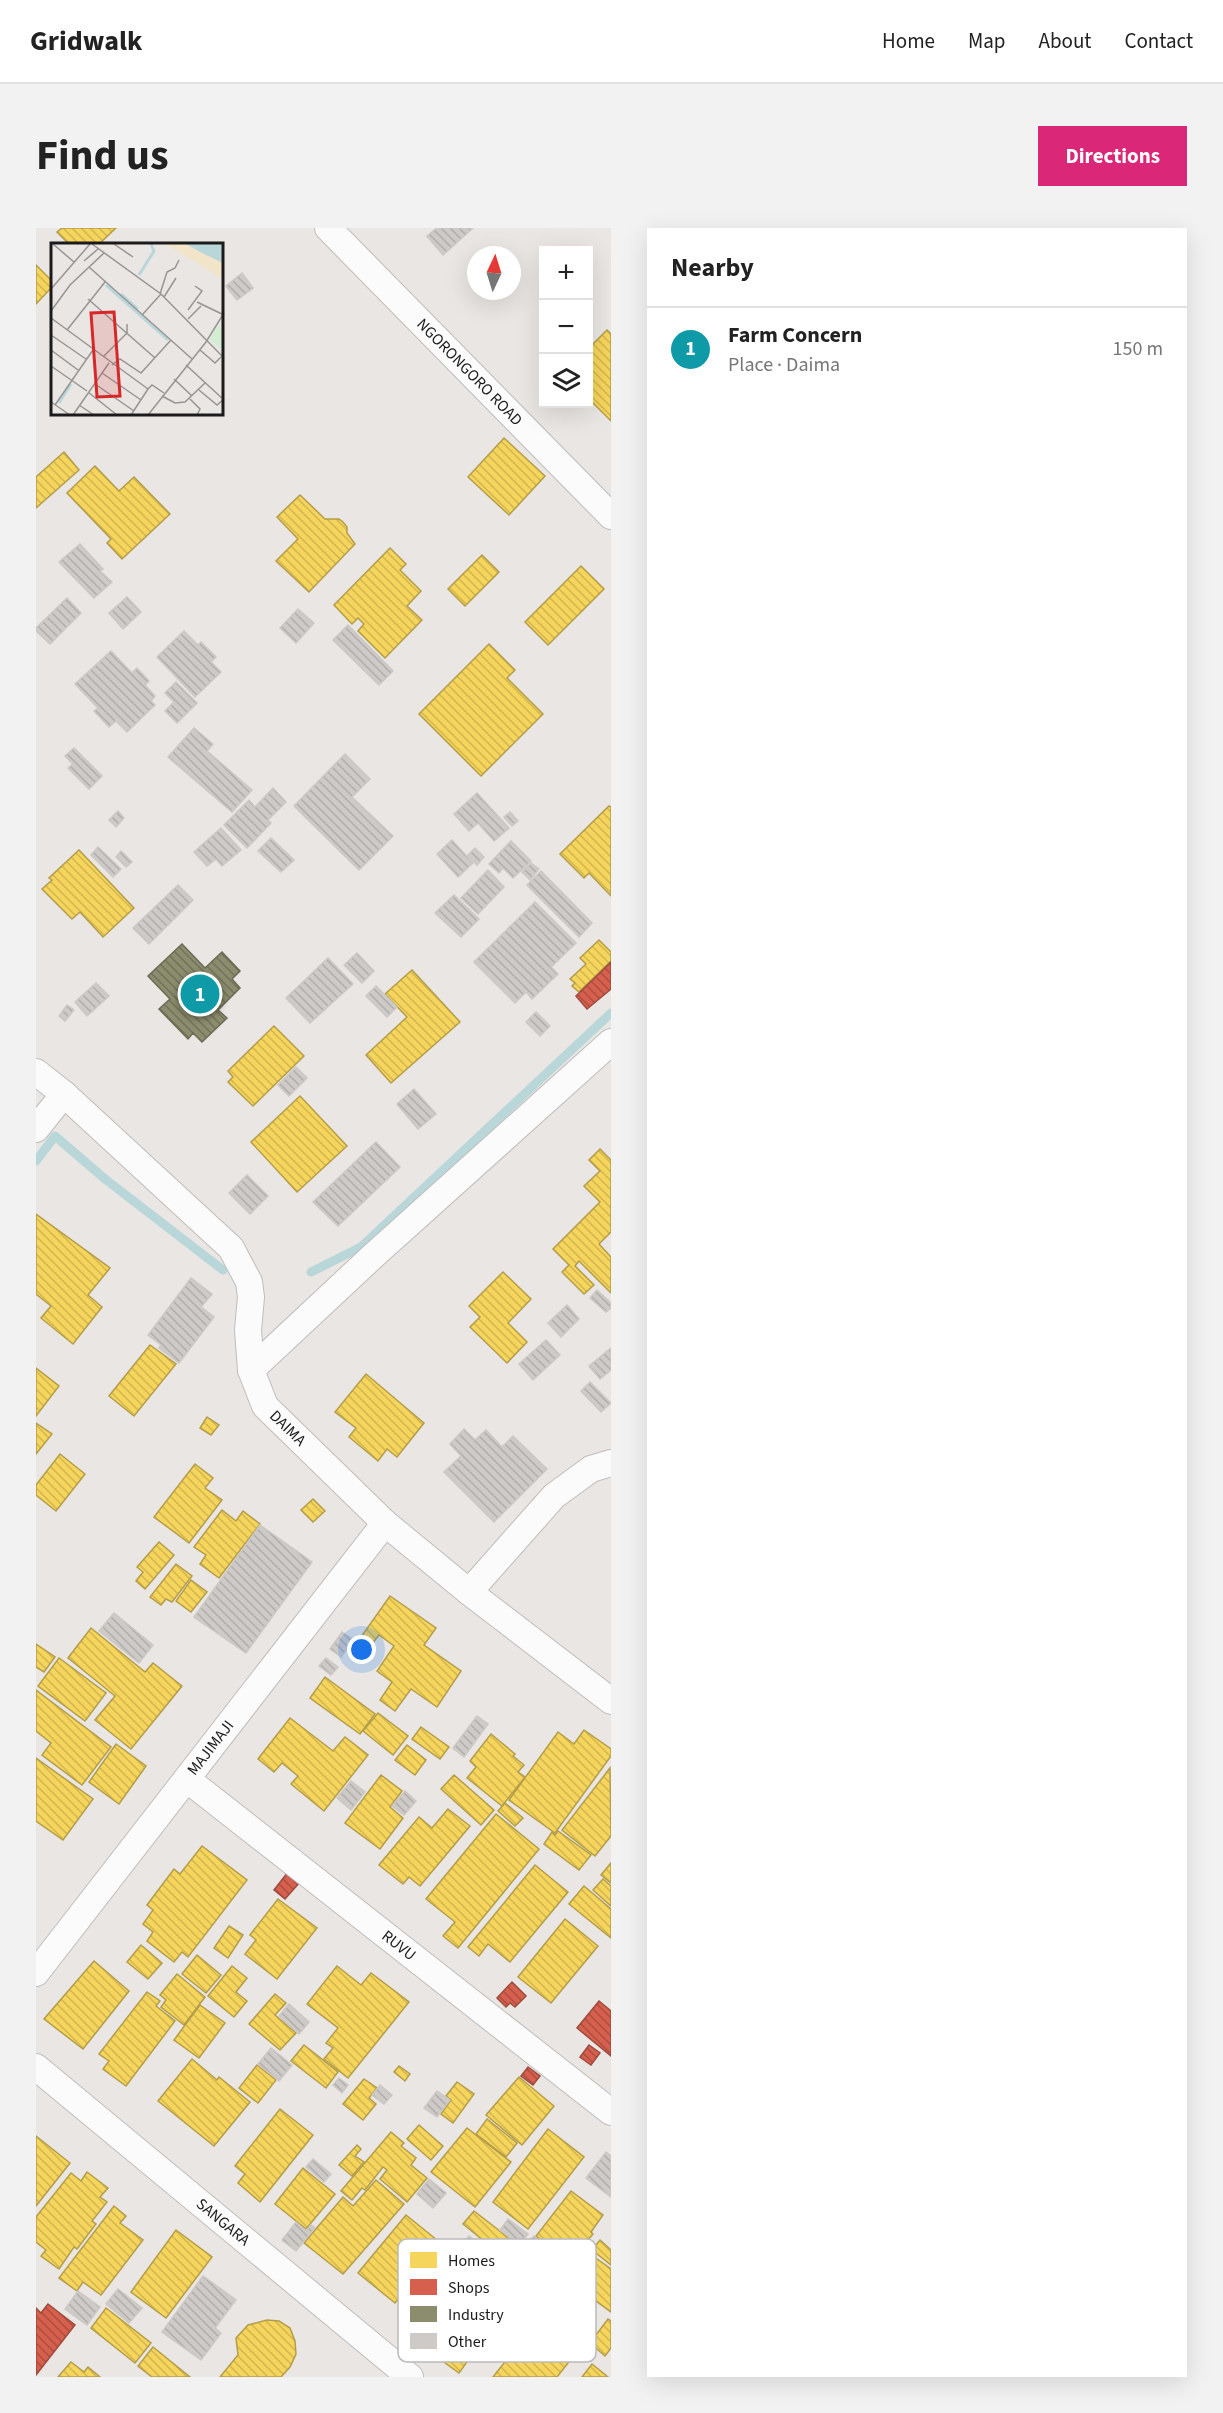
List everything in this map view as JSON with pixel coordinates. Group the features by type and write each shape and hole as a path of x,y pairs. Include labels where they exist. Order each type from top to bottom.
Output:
{"street":[{"name":"NGORONGORO ROAD","path":"328,228 611,516"},
{"path":"251,1370 381,1248 611,1042"},
{"name":"DAIMA","path":"36,1072 64,1094 231,1248 249,1282 248,1330 251,1370 265,1406 386,1523 469,1592 611,1701"},
{"path":"36,1129 64,1094"},
{"path":"469,1592 554,1496 591,1469 611,1463"},
{"name":"MAJIMAJI","path":"36,1973 386,1523"},
{"name":"RUVU","path":"188,1780 611,2112"},
{"name":"SANGARA","path":"36,2067 410,2377"}],"building: Homes":[{"path":"62,228 116,228 100,243 68,243 57,232"},
{"path":"36,265 51,280 51,288 36,304"},
{"path":"607,330 611,334 611,421 593,403 593,344"},
{"path":"504,438 545,476 509,515 468,477"},
{"path":"64,452 79,470 36,508 36,477"},
{"path":"95,466 119,491 134,477 170,514 122,559 107,543 111,539 67,493"},
{"path":"300,495 325,519 339,519 343,522 355,544 309,592 276,561 298,539 277,517"},
{"path":"390,548 406,564 400,570 421,591 407,606 422,620 385,658 358,631 364,624 358,618 352,624 334,605"},
{"path":"482,555 499,572 465,606 448,589"},
{"path":"581,566 604,589 548,645 525,622"},
{"path":"489,644 515,670 507,678 543,714 481,776 419,714"},
{"path":"609,806 611,807 611,896 589,873 584,878 560,854"},
{"path":"79,850 134,908 103,937 80,912 72,919 42,889 52,880 49,878"},
{"path":"599,940 611,952 611,961 579,992 572,986 575,983 570,979 586,964 580,958"},
{"path":"412,970 460,1022 391,1083 366,1055 407,1017 385,994"},
{"path":"274,1026 304,1056 253,1106 228,1082 233,1077 228,1071"},
{"path":"300,1096 347,1146 297,1192 251,1142"},
{"path":"600,1149 611,1160 611,1232 599,1244 611,1257 611,1293 579,1261 575,1266 594,1285 584,1294 562,1272 569,1265 553,1249 600,1202 584,1186 600,1171 589,1160"},
{"path":"36,1214 110,1268 88,1295 102,1307 73,1344 41,1318 51,1306 36,1294"},
{"path":"503,1272 531,1299 508,1323 527,1342 507,1363 470,1327 480,1317 469,1306"},
{"path":"150,1345 176,1364 134,1416 109,1396"},
{"path":"36,1368 59,1386 36,1416"},
{"path":"366,1374 424,1423 397,1457 387,1449 378,1461 349,1437 356,1428 335,1412"},
{"path":"207,1417 219,1425 211,1435 200,1428"},
{"path":"36,1423 52,1434 36,1454"},
{"path":"60,1454 85,1474 56,1511 36,1495 36,1485"},
{"path":"195,1464 213,1478 205,1488 222,1500 189,1543 154,1517"},
{"path":"313,1499 325,1511 313,1522 301,1510"},
{"path":"222,1510 236,1521 243,1511 260,1524 219,1578 200,1564 206,1555 194,1547"},
{"path":"159,1542 174,1555 145,1589 136,1581 143,1572 137,1567"},
{"path":"176,1564 192,1576 172,1602 166,1599 161,1605 150,1597"},
{"path":"191,1580 207,1592 191,1612 176,1601"},
{"path":"390,1596 436,1628 424,1645 461,1671 437,1707 411,1689 395,1711 380,1700 392,1682 377,1671 394,1646 379,1635 372,1644 361,1637"},
{"path":"91,1628 145,1672 153,1663 182,1686 131,1749 95,1720 115,1696 68,1658"},
{"path":"36,1644 55,1657 44,1672 36,1667"},
{"path":"59,1658 106,1693 85,1721 38,1686"},
{"path":"325,1677 375,1714 360,1734 310,1698"},
{"path":"36,1690 111,1747 82,1785 42,1755 51,1743 36,1731"},
{"path":"378,1713 408,1736 393,1755 363,1731"},
{"path":"290,1718 333,1751 345,1737 368,1755 324,1811 291,1784 298,1776 282,1763 274,1772 258,1759"},
{"path":"421,1727 449,1747 440,1759 412,1739"},
{"path":"584,1730 611,1749 611,1756 555,1833 509,1800 558,1732 574,1744"},
{"path":"491,1734 515,1754 513,1756 524,1765 518,1772 525,1777 502,1806 467,1778 476,1767 470,1761"},
{"path":"116,1744 146,1766 119,1804 89,1782"},
{"path":"407,1745 426,1760 415,1775 395,1760"},
{"path":"36,1758 93,1799 63,1840 36,1821"},
{"path":"610,1768 611,1836 595,1856 562,1830"},
{"path":"381,1775 402,1791 390,1807 403,1818 380,1849 345,1823"},
{"path":"454,1775 494,1810 481,1825 441,1789"},
{"path":"505,1803 523,1818 515,1826 498,1811"},
{"path":"448,1809 470,1826 420,1886 409,1877 403,1884 379,1865 419,1817 432,1828"},
{"path":"496,1814 539,1849 458,1948 443,1936 455,1922 426,1899"},
{"path":"558,1831 591,1855 579,1870 544,1844 552,1832 555,1835"},
{"path":"202,1846 247,1880 188,1957 182,1952 174,1962 147,1941 153,1932 143,1924 153,1910 147,1905 174,1869 180,1874"},
{"path":"611,1863 611,1883 601,1875"},
{"path":"535,1865 568,1892 510,1962 488,1944 479,1956 468,1947"},
{"path":"603,1879 611,1886 611,1906 593,1890"},
{"path":"584,1886 611,1909 611,1938 569,1904"},
{"path":"278,1899 317,1928 277,1979 245,1954 256,1940 250,1935"},
{"path":"565,1919 598,1946 551,2003 518,1977"},
{"path":"229,1926 243,1935 228,1958 214,1948"},
{"path":"141,1945 162,1963 148,1979 127,1962"},
{"path":"197,1955 221,1975 206,1993 182,1974"},
{"path":"94,1961 129,1991 83,2049 44,2019"},
{"path":"232,1966 247,1978 236,1992 247,2001 234,2017 208,1996"},
{"path":"337,1966 361,1985 371,1973 409,2002 348,2078 324,2059 333,2048 326,2043 338,2028 307,2004"},
{"path":"177,1974 205,1997 184,2025 161,2007 166,2000 160,1995"},
{"path":"147,1992 160,2001 156,2006 175,2021 126,2086 103,2069 109,2061 99,2054"},
{"path":"275,1994 286,2003 275,2015 296,2033 280,2050 249,2024"},
{"path":"200,2005 225,2023 199,2058 174,2040"},
{"path":"304,2045 338,2072 326,2088 291,2061"},
{"path":"192,2059 217,2080 219,2077 250,2102 214,2146 158,2101"},
{"path":"257,2065 276,2080 258,2103 239,2088"},
{"path":"399,2066 410,2074 405,2081 394,2072"},
{"path":"519,2077 554,2106 522,2145 486,2115"},
{"path":"364,2079 377,2088 369,2098 376,2104 363,2120 343,2104"},
{"path":"457,2082 474,2094 453,2123 441,2114 451,2100 446,2096"},
{"path":"280,2109 313,2135 260,2202 238,2183 245,2174 235,2166"},
{"path":"487,2119 517,2143 506,2157 476,2134"},
{"path":"419,2125 443,2146 431,2160 407,2139"},
{"path":"467,2128 511,2162 475,2207 431,2172"},
{"path":"548,2129 584,2157 528,2229 493,2202"},
{"path":"391,2132 404,2143 401,2146 416,2158 411,2165 427,2178 407,2202 380,2179 387,2170 383,2167 365,2190 362,2188 352,2200 341,2191"},
{"path":"36,2136 70,2163 36,2206"},
{"path":"357,2145 361,2149 355,2156 364,2162 352,2176 339,2165"},
{"path":"303,2168 335,2194 306,2229 275,2204"},
{"path":"87,2172 108,2188 100,2197 107,2202 92,2221 96,2224 77,2249 74,2247 59,2269 41,2256 46,2250 36,2242 36,2217 71,2173 81,2181"},
{"path":"376,2180 404,2204 343,2274 304,2243 343,2197 353,2206"},
{"path":"571,2191 603,2215 589,2239 540,2239 536,2236"},
{"path":"114,2206 126,2216 120,2223 143,2240 101,2295 83,2282 77,2291 59,2278"},
{"path":"474,2211 510,2239 481,2239 463,2224"},
{"path":"406,2215 436,2239 398,2239 398,2299 395,2303 358,2273"},
{"path":"176,2230 212,2257 166,2318 131,2292"},
{"path":"600,2240 611,2250 611,2265 596,2253 596,2245"},
{"path":"596,2258 611,2269 611,2312 596,2301"},
{"path":"106,2308 151,2343 135,2363 91,2328"},
{"path":"608,2319 611,2321 611,2348 605,2356 596,2348 596,2335"},
{"path":"267,2320 279,2321 290,2328 295,2341 296,2354 290,2367 281,2377 220,2377 238,2355 236,2338 248,2325"},
{"path":"153,2347 190,2377 152,2377 138,2366"},
{"path":"71,2362 84,2372 88,2367 100,2377 58,2377"},
{"path":"444,2362 467,2362 459,2373"},
{"path":"505,2362 569,2362 557,2377 493,2377"},
{"path":"592,2364 608,2377 582,2377"}],"building: Shops":[{"path":"611,962 611,989 587,1009 576,996"},
{"path":"288,1872 300,1882 285,1899 274,1890"},
{"path":"512,1982 526,1996 515,2007 510,2003 506,2007 497,1998"},
{"path":"599,2001 611,2011 611,2056 577,2028"},
{"path":"589,2045 600,2053 591,2065 580,2057"},
{"path":"528,2067 540,2076 533,2085 521,2076"},
{"path":"48,2304 75,2325 36,2375 36,2308 41,2313"}],"building: Industry":[{"path":"182,944 205,968 222,952 240,971 232,979 240,988 218,1010 227,1018 202,1042 193,1033 188,1039 159,1009 170,999 148,976"}],"building: Other":[{"path":"437,228 473,228 443,255 427,236"},
{"path":"242,273 253,288 237,300 226,286"},
{"path":"80,544 103,569 100,571 112,582 94,598 59,562"},
{"path":"127,597 141,612 123,629 109,613"},
{"path":"67,598 81,613 50,644 36,631 36,628"},
{"path":"298,609 314,623 296,643 280,628"},
{"path":"348,625 393,671 379,685 333,640"},
{"path":"184,631 198,645 201,642 216,657 211,662 221,672 195,697 157,657"},
{"path":"111,651 132,673 137,668 149,681 145,685 155,696 151,701 155,705 127,732 116,721 109,727 94,711 98,708 75,684"},
{"path":"176,682 197,703 177,723 165,711 174,702 165,693"},
{"path":"194,728 213,744 207,751 252,790 232,812 168,757"},
{"path":"74,748 102,776 89,789 68,768 73,764 65,756"},
{"path":"345,754 370,779 352,797 393,836 359,870 294,806"},
{"path":"273,788 286,802 268,820 271,823 247,848 224,825 249,800 255,807"},
{"path":"477,793 509,828 494,841 478,823 469,831 454,814"},
{"path":"118,811 124,818 116,827 109,820"},
{"path":"510,812 518,821 512,826 504,817"},
{"path":"221,828 241,850 222,866 216,859 207,866 194,852"},
{"path":"271,838 294,860 281,872 258,851"},
{"path":"452,840 473,863 458,877 437,854"},
{"path":"511,841 531,861 513,878 503,868 499,873 489,864"},
{"path":"98,847 121,869 113,877 91,855"},
{"path":"475,848 484,857 477,865 468,855"},
{"path":"121,851 132,862 126,867 116,857"},
{"path":"531,863 539,869 530,880 522,872"},
{"path":"488,870 504,887 478,914 461,898"},
{"path":"541,871 592,923 579,937 527,885"},
{"path":"178,885 193,900 149,944 133,928"},
{"path":"454,895 479,919 461,937 435,913"},
{"path":"535,902 576,943 551,967 558,974 532,999 526,992 515,1003 474,962"},
{"path":"357,953 374,971 362,983 344,965"},
{"path":"328,958 353,984 310,1023 286,998"},
{"path":"96,983 109,996 87,1016 75,1002"},
{"path":"376,986 397,1007 387,1017 366,996"},
{"path":"67,1005 74,1010 65,1021 59,1016"},
{"path":"536,1012 550,1026 540,1036 526,1022"},
{"path":"296,1067 307,1078 289,1096 278,1085"},
{"path":"414,1089 436,1114 418,1129 397,1104"},
{"path":"376,1142 400,1167 338,1226 313,1202"},
{"path":"247,1175 268,1196 250,1214 229,1193"},
{"path":"191,1278 212,1294 201,1307 214,1317 179,1363 159,1348 161,1345 148,1335"},
{"path":"597,1290 611,1303 611,1308 606,1312 590,1298"},
{"path":"567,1305 579,1319 561,1337 548,1323"},
{"path":"546,1340 560,1355 533,1380 519,1364"},
{"path":"611,1348 611,1370 600,1379 589,1366"},
{"path":"590,1382 611,1403 601,1412 581,1391"},
{"path":"464,1429 475,1440 486,1430 502,1447 513,1436 547,1469 494,1522 444,1472 461,1456 450,1444"},
{"path":"260,1525 312,1562 246,1653 194,1617"},
{"path":"114,1613 153,1645 139,1663 99,1631"},
{"path":"342,1632 354,1640 341,1657 330,1649"},
{"path":"326,1658 338,1667 331,1675 319,1666"},
{"path":"477,1716 488,1724 464,1757 453,1748"},
{"path":"351,1781 365,1792 351,1810 337,1798"},
{"path":"405,1791 416,1801 404,1815 392,1806"},
{"path":"289,2004 309,2022 299,2034 279,2016"},
{"path":"271,2048 292,2065 279,2081 258,2064"},
{"path":"339,2078 348,2085 342,2093 333,2085"},
{"path":"380,2085 392,2095 384,2104 372,2095"},
{"path":"437,2091 450,2100 437,2117 424,2108"},
{"path":"606,2152 611,2156 611,2197 586,2178"},
{"path":"313,2159 331,2174 324,2182 306,2167"},
{"path":"429,2179 446,2193 433,2208 417,2194"},
{"path":"508,2219 528,2234 524,2239 511,2239 500,2230"},
{"path":"296,2222 306,2231 311,2225 315,2228 296,2251 282,2240"},
{"path":"203,2276 236,2300 215,2328 221,2333 201,2360 162,2332"},
{"path":"118,2289 142,2308 129,2323 106,2304"},
{"path":"78,2291 100,2307 87,2325 65,2309"}],"waterway":[{"path":"311,1272 361,1247 611,1013"},
{"path":"36,1161 55,1136 105,1179 223,1270"}],"place":[{"name":"Farm Concern","path":"200,994"}]}
